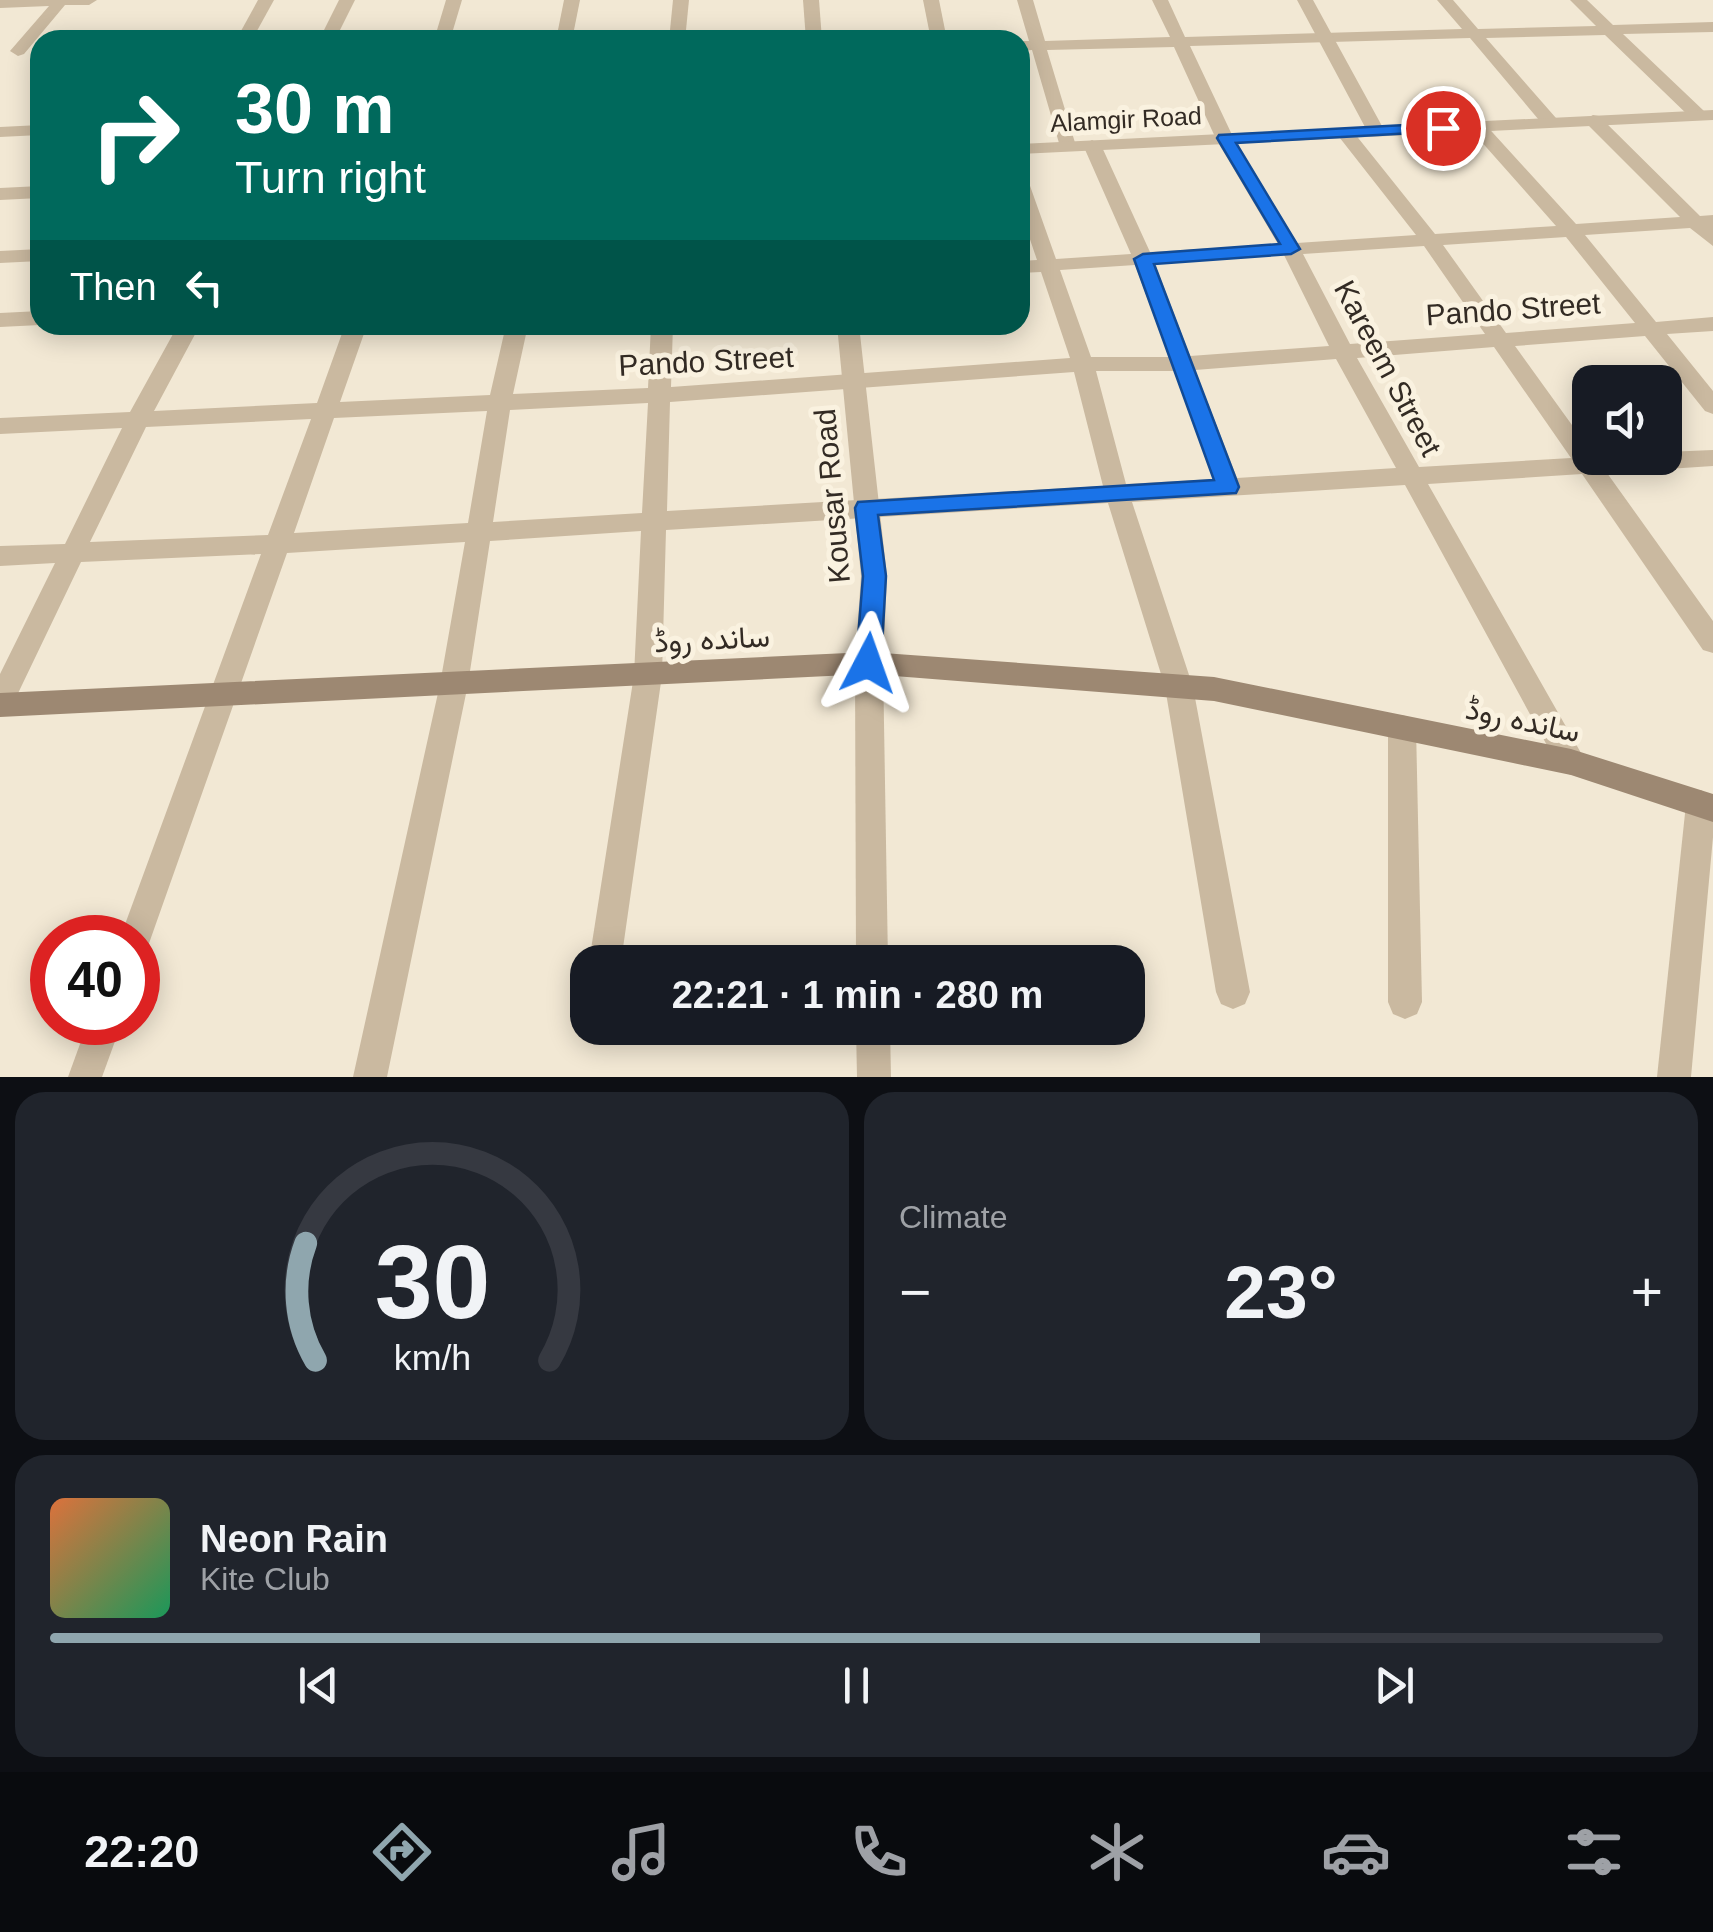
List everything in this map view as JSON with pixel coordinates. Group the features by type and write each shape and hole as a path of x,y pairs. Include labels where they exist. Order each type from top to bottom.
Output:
{"main road":[{"name":"ساندہ روڈ","path":"0,704 868,663 1214,689 1571,762 1707,806"}],"street":[{"path":"0,3 89,0"},
{"path":"250,30 266,0"},
{"path":"331,30 347,0"},
{"path":"445,30 454,0"},
{"path":"566,30 572,0"},
{"path":"678,30 681,0"},
{"path":"811,0 813,30"},
{"path":"931,0 938,30"},
{"path":"1025,0 1028,30"},
{"name":"Kareem Street","path":"1160,0 1225,138 1291,249 1343,352 1571,762"},
{"path":"1305,0 1376,131"},
{"path":"1444,0 1550,122"},
{"path":"1578,0 1706,115"},
{"path":"31,30 61,1"},
{"path":"1030,46 1713,27"},
{"path":"9,52 30,31"},
{"path":"1030,49 1068,146"},
{"name":"Alamgir Road","path":"1030,148 1706,115"},
{"path":"1593,120 1705,222 1713,240"},
{"path":"1477,126 1570,229 1713,406"},
{"path":"0,132 30,130"},
{"path":"1345,133 1429,239 1572,441"},
{"path":"1092,145 1143,259 1228,487"},
{"path":"0,194 30,192"},
{"path":"1030,211 1083,364 1118,494 1179,687 1233,992"},
{"path":"1030,267 1705,222"},
{"path":"0,257 30,256"},
{"path":"0,320 30,318"},
{"name":"Pando Street","path":"0,426 658,395 1083,364 1179,364 1713,324"},
{"path":"0,704 138,419 184,335"},
{"path":"145,915 352,335"},
{"path":"370,1077 454,684 500,402 515,335"},
{"path":"608,945 648,675 661,335"},
{"name":"Kousar Road","path":"849,335 874,576 868,663 872,945"},
{"path":"1682,460 1713,458"},
{"path":"0,556 276,544 1572,466"},
{"path":"1597,475 1713,642"},
{"path":"1402,727 1405,1002"},
{"path":"1674,1077 1707,806"},
{"path":"85,1077 97,1045"},
{"path":"873,1045 874,1077"}],"route":[{"path":"868,663 874,576 866,508 1228,487 1143,259 1291,249 1225,138 1443,128"}]}
